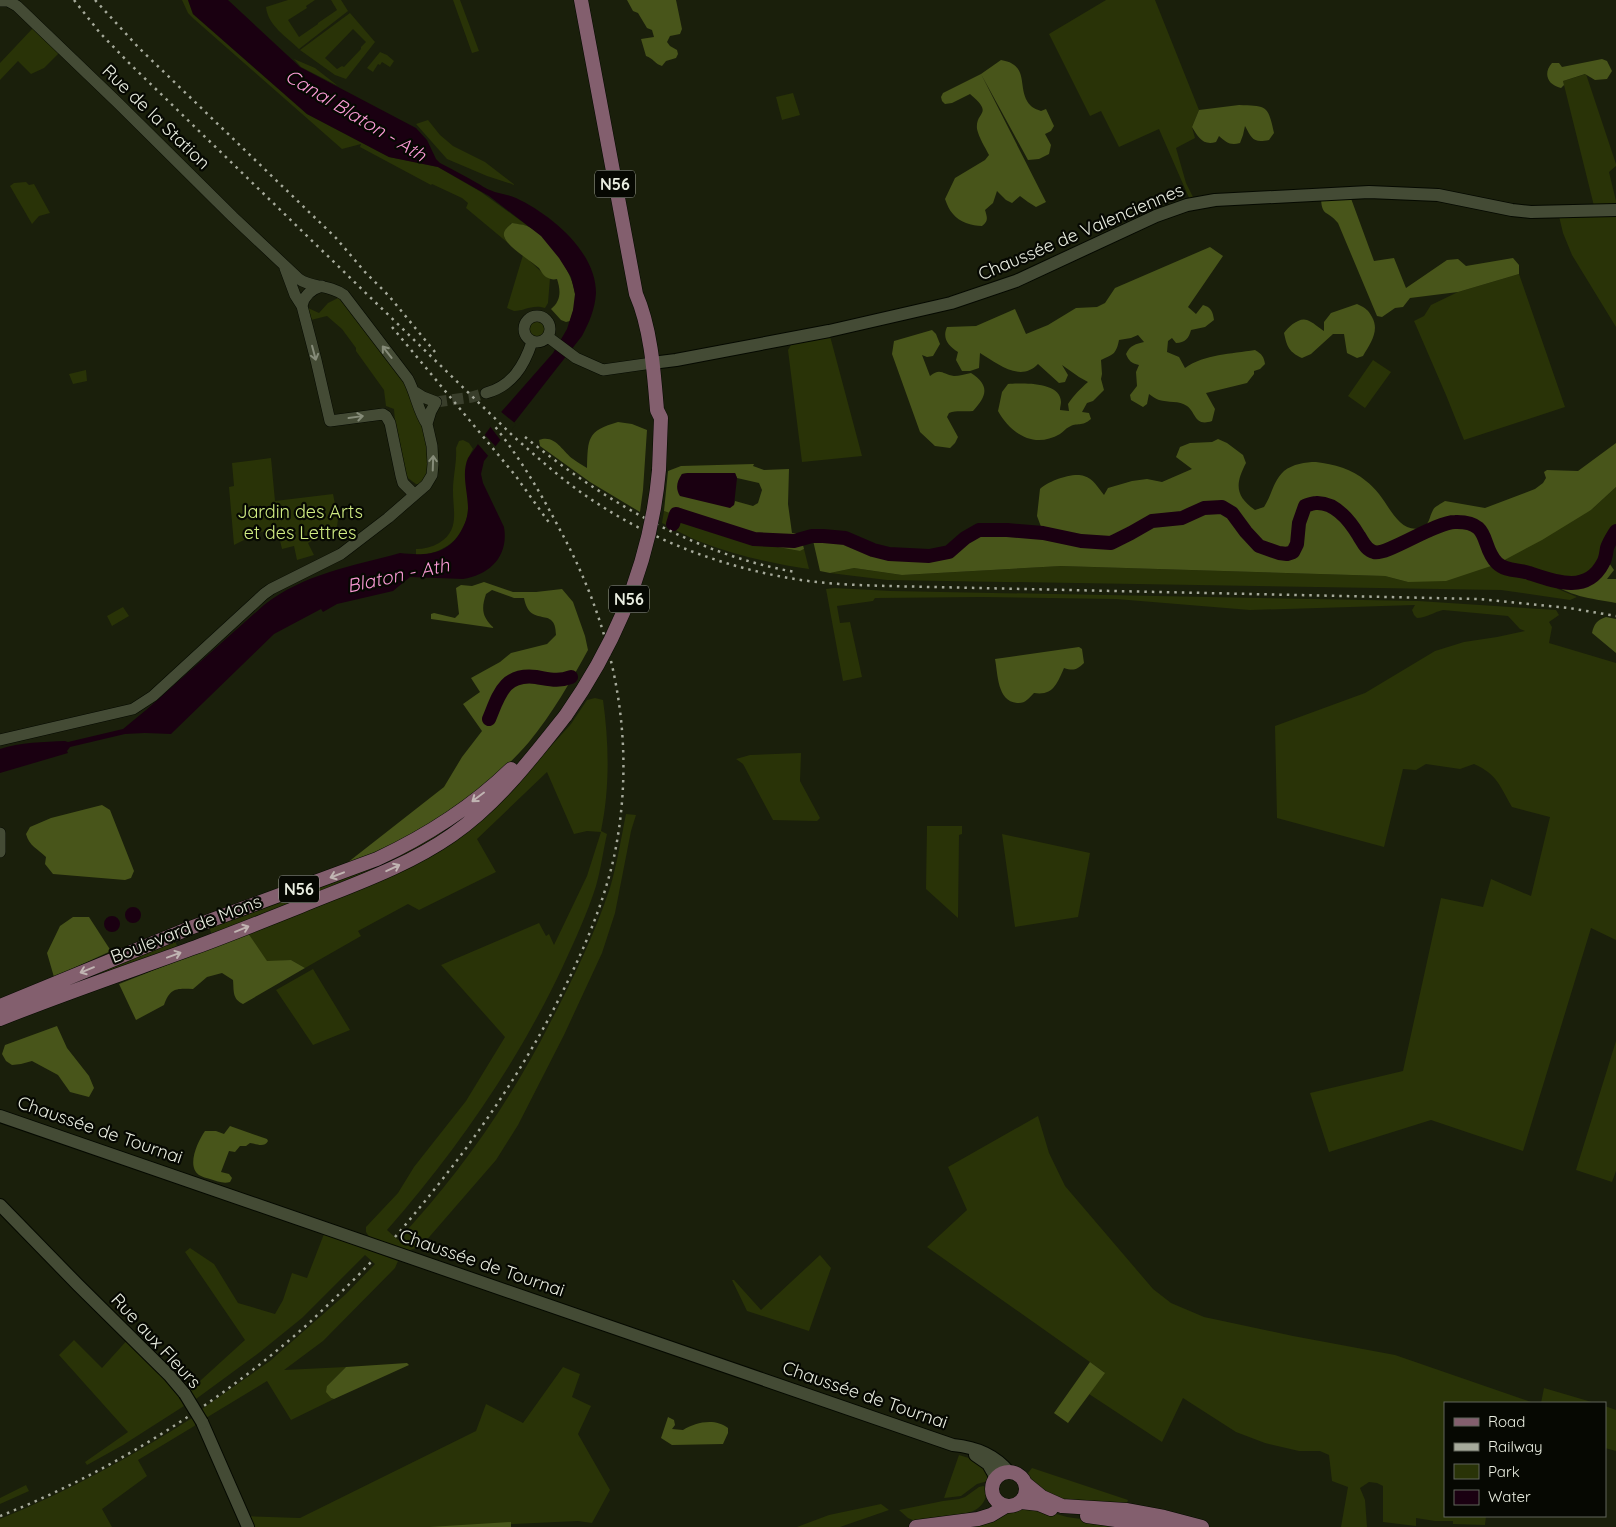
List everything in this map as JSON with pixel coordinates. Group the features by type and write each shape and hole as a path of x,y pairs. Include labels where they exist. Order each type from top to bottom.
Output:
{"main road":[{"name":"N56","path":"581,0 636,294 642,307 653,363"},
{"name":"N56","path":"588,0 644,299 642,307"},
{"name":"Chaussée de Valenciennes","path":"653,363 829,332 951,303 1016,281 1156,216 1200,202 1369,192 1438,195 1531,212 1616,210"},
{"name":"Boulevard de Mons","path":"0,1019 197,947 375,876 418,855 455,833 497,797 539,750 563,713 597,667 616,631 634,588 654,515 661,418 657,410 653,363"},
{"name":"Boulevard de Mons","path":"0,1006 190,928 319,882 397,850 442,823 492,786 563,713"},
{"name":"Chaussée de Tournai","path":"0,1116 953,1445 964,1446 987,1454 1002,1463 1009,1472"},
{"name":"Rue aux Fleurs","path":"0,1206 169,1375 185,1394 202,1422 248,1527"},
{"name":"Chaussée de Tournai","path":"953,1445 984,1460 996,1478"},
{"path":"959,1521 974,1514 983,1507 992,1493 996,1478 1000,1474 1009,1472 1019,1475 1026,1484 1042,1497 1056,1504 1140,1512 1202,1527"},
{"path":"1021,1502 1026,1494 1026,1484"},
{"path":"992,1493 996,1500 1006,1506"},
{"path":"916,1527 978,1519 991,1515 1006,1506 1021,1502 1039,1504 1054,1510 1079,1515 1165,1527"}],"street":[{"name":"Rue de la Station","path":"0,1 8,1 17,6 303,282 322,286"},
{"path":"285,266 295,295 302,306 330,421 383,414 386,416 390,423 403,482 414,494"},
{"path":"0,740 140,706 264,594 341,554 388,518 426,485 432,475 433,456 427,424 415,392 401,370 344,295 334,289 322,286 308,293 302,306"},
{"path":"552,340 532,342 525,336 524,325 527,320 534,316 544,317 548,322 552,340 576,358 603,370 653,363"},
{"path":"486,393 502,386 517,374 523,365 532,342"},
{"path":"415,392 422,397 436,402 431,410 427,424"},
{"path":"0,834 0,852"}],"green space":[{"path":"182,0 188,0 193,14 307,114 389,157 438,167 481,192 528,226 511,223 504,237 508,243 466,208 468,203 462,198 431,185 360,147 361,144 342,149 194,19 188,13"},
{"path":"288,0 315,0 306,6 307,8 288,20 299,37 337,10 331,0 341,0 348,11 299,49 270,20 266,7"},
{"path":"453,0 460,0 479,51 472,53"},
{"path":"627,0 676,0 682,29 680,34 670,36 667,42 677,50 676,58 666,61 662,66 646,56 641,39 654,37 652,30 647,28 638,13 633,11"},
{"path":"1106,0 1155,0 1199,110 1192,127 1195,138 1176,148 1186,183 1194,199 1190,200 1159,129 1119,147 1101,111 1090,116 1049,34"},
{"path":"350,13 375,42 346,79 335,75 300,50","holes":["353,29 366,42 344,67 342,66 337,69 325,58"]},
{"path":"33,28 59,53 44,68 31,74 18,61 0,80 0,63"},
{"path":"380,52 394,61 390,67 382,62 380,65 378,64 373,72 367,68"},
{"path":"294,59 315,68 338,86 301,67"},
{"path":"1602,59 1607,61 1612,71 1607,79 1595,80 1585,74 1563,81 1564,85 1561,88 1552,84 1547,75 1552,63 1559,63 1562,67"},
{"path":"1001,60 1017,67 1022,79 1026,100 1036,109 1041,111 1046,109 1054,126 1051,131 1045,134 1051,145 1049,154 1039,159 1028,160 981,74"},
{"path":"981,74 1046,202 1036,207 1020,196 1012,203 997,191 993,203 985,210 987,221 982,226 970,224 956,217 950,211 945,199 955,178 985,160 989,155 977,129 977,123 983,110 970,94 952,103 945,104 941,97 943,93"},
{"path":"1586,74 1616,164 1609,172 1616,201 1616,327 1572,255 1563,233 1558,212 1595,210 1563,81"},
{"path":"793,93 800,115 782,120 776,97"},
{"path":"1239,105 1261,107 1268,112 1274,133 1269,140 1259,141 1254,139 1245,126 1240,143 1228,143 1219,136 1216,142 1208,143 1199,137 1192,127 1199,110"},
{"path":"428,120 440,135 453,146 485,162 515,185 487,176 447,159 416,124"},
{"path":"26,182 29,185 34,184 50,213 39,216 32,224 10,186 14,183"},
{"path":"1349,193 1374,261 1394,258 1406,288 1447,260 1458,259 1466,266 1513,258 1519,265 1519,274 1458,292 1410,298 1403,307 1395,308 1382,317 1377,316 1338,223 1322,207 1321,195"},
{"path":"512,223 525,225 535,230 551,245 564,265 570,276 575,294 575,305 570,321 561,320 551,309 557,303 559,296 557,279 546,277 539,268 514,249 506,240 504,232"},
{"path":"1210,247 1223,256 1188,307 1196,314 1203,305 1208,307 1214,320 1205,327 1191,330 1188,338 1182,342 1176,343 1172,338 1168,341 1167,352 1179,357 1185,368 1210,357 1255,350 1262,356 1265,364 1260,369 1254,371 1254,374 1247,383 1206,393 1215,409 1212,421 1202,422 1184,404 1159,400 1149,394 1147,404 1143,407 1131,400 1130,395 1137,386 1136,372 1139,365 1131,361 1126,354 1131,347 1144,342 1138,335 1119,340 1117,349 1101,360 1101,379 1104,390 1093,401 1087,403 1082,412 1089,413 1091,419 1085,423 1067,428 1060,434 1050,438 1041,440 1024,437 1003,419 998,411 1002,392 1008,384 1039,385 1055,390 1061,402 1060,410 1069,411 1068,404 1088,382 1062,365 1068,375 1065,382 1059,383 1038,364 1024,372 1016,372 1001,366 980,353 979,368 962,371 956,360 958,352 951,347 946,338 947,327 976,326 1015,309 1026,334 1048,325 1076,308 1097,307 1105,303 1115,288"},
{"path":"523,255 550,278 548,303 545,308 532,307 514,311 507,308"},
{"path":"1519,274 1565,407 1464,440 1414,321 1424,316 1431,305 1458,292"},
{"path":"338,298 345,303 401,377 422,418 427,440 428,463 428,471 423,484 416,484 404,475 394,409 386,406 384,390 356,351 356,348 342,329 327,316 311,320 308,308 319,313 328,303"},
{"path":"1357,304 1365,308 1369,313 1375,327 1373,337 1363,356 1357,358 1347,353 1344,334 1333,334 1311,354 1302,358 1294,354 1289,348 1284,333 1294,323 1304,319 1324,331 1324,322 1331,313"},
{"path":"537,320 543,323 546,329 543,335 537,338 531,335 528,329 531,323"},
{"path":"932,330 940,344 933,356 927,357 922,355 930,376 937,372 954,376 971,373 982,382 984,387 981,401 973,411 949,413 947,417 958,437 950,448 935,446 920,432 892,354 894,341"},
{"path":"830,336 862,456 802,462 788,350 791,345"},
{"path":"1373,360 1391,372 1365,408 1348,396"},
{"path":"86,370 87,381 73,384 69,374"},
{"path":"618,422 632,424 647,430 640,512 590,482 540,446 539,440 550,439 573,459 587,468 591,437 600,429"},
{"path":"1218,439 1243,455 1246,463 1240,477 1240,495 1255,510 1264,507 1277,479 1284,471 1295,465 1312,462 1336,466 1349,470 1361,477 1376,490 1401,523 1414,529 1426,525 1434,509 1445,501 1485,508 1535,489 1543,483 1546,478 1544,472 1547,470 1578,471 1616,443 1616,487 1591,510 1542,540 1497,564 1446,581 1408,582 1385,576 1061,566 902,575 854,568 830,573 820,571 812,536 845,538 873,550 889,554 929,556 949,552 965,538 979,530 1043,532 1037,516 1040,489 1049,483 1067,476 1084,476 1093,481 1104,495 1108,488 1132,481 1147,479 1162,482 1192,469 1176,457 1180,447 1190,443 1212,442"},
{"path":"463,440 469,443 473,449 466,471 467,519 458,536 444,548 435,552 416,555 416,549 434,546 446,538 453,526 453,485 456,448 459,441"},
{"name":"Jardin des Arts et des Lettres","path":"271,458 275,501 333,494 338,519 337,527 308,543 314,555 297,560 294,546 282,549 277,528 258,533 234,545 229,487 234,486 232,463"},
{"path":"754,464 753,466 764,470 789,469 788,504 792,533 800,533 804,549 800,551 755,543 664,511 668,471 681,466","holes":["735,473 737,478 759,483 762,490 758,503 753,506 735,501 734,505 678,483 682,474"]},
{"path":"1616,487 1616,527 1608,537 1603,557 1605,559 1601,568 1595,575 1582,582 1548,580 1558,589 1577,597 1570,600 1501,590 887,580 830,573 854,568 902,575 1061,566 1385,576 1408,582 1591,510"},
{"path":"664,511 755,543 800,551 804,549 809,569 754,558 696,540 662,523"},
{"path":"1605,559 1614,570 1607,579 1616,579 1616,603 1571,593 1547,579 1573,583 1585,580 1596,572"},
{"path":"484,582 513,592 562,589 573,602 588,650 546,720 529,742 500,772 448,813 411,836 388,848 347,863 444,787 462,757 482,731 463,704 480,692 471,678 500,662 511,653 547,644 556,635 555,626 552,621 532,613 527,608 524,598 514,598 492,590 486,594 483,608 487,620 494,628 431,619 431,614 434,613 455,618 459,614 456,588 461,585 472,586"},
{"path":"826,589 891,591 1418,601 1556,610 1559,615 1549,622 1552,627 1549,643 1616,663 1616,940 1591,928 1523,1151 1431,1120 1329,1152 1310,1093 1403,1071 1441,898 1483,907 1491,879 1531,896 1550,817 1512,807 1493,777 1474,764 1460,769 1426,764 1416,770 1403,769 1384,847 1277,818 1275,726 1365,693 1435,651 1464,642 1525,631 1520,629 1508,616 1443,610 1417,618 1412,610 1415,605 1250,610 1116,599 875,598 873,601 837,606 840,623 850,622 862,677 843,681"},
{"path":"123,607 129,616 112,626 107,616"},
{"path":"1606,617 1616,619 1616,653 1592,633 1596,623"},
{"path":"1079,647 1082,649 1084,663 1075,669 1064,668 1054,688 1050,691 1034,693 1022,703 1010,701 1002,692 995,659"},
{"path":"595,698 603,700 606,733 608,766 601,831 607,834 596,886 585,917 545,1002 506,1071 462,1137 387,1230 398,1240 462,1164 518,1081 559,1007 597,923 610,888 626,814 636,815 631,831 615,913 602,953 564,1035 518,1125 496,1160 424,1243 416,1248 407,1251 370,1238 366,1232 366,1227 398,1193 414,1167 466,1101 505,1037 441,965 539,923 546,936 549,934 554,945 587,876 601,832 587,831 574,834 547,772 477,839 496,872 419,910 408,904 358,931 361,936 305,968 291,960 267,962 248,933 396,874 429,855 507,795 571,724 587,700"},
{"path":"801,753 800,781 820,818 817,821 773,820 743,764 736,759 750,755"},
{"path":"102,805 110,810 134,871 131,878 125,880 53,874 45,864 46,857 27,838 26,834 30,827 51,818"},
{"path":"927,826 962,826 962,834 959,835 958,918 926,889"},
{"path":"441,831 443,834 423,849 213,937 208,925"},
{"path":"1002,834 1090,853 1078,917 1015,927"},
{"path":"73,917 89,917 111,951 54,977 47,953 60,926"},
{"path":"248,933 267,961 291,960 305,968 243,1004 235,997 233,980 222,973 207,977 193,989 174,990 164,1005 136,1020 119,984"},
{"path":"174,938 177,946 149,961 0,1008"},
{"path":"313,969 350,1030 313,1045 276,990"},
{"path":"57,1026 67,1048 89,1076 94,1088 89,1097 70,1092 58,1075 32,1061 12,1065 6,1061 2,1054 5,1045"},
{"path":"1616,1041 1616,1171 1612,1182 1576,1170"},
{"path":"1038,1116 1049,1153 1065,1186 1153,1289 1171,1303 1204,1317 1395,1355 1531,1402 1444,1402 1444,1517 1486,1517 1485,1525 1453,1524 1453,1521 1416,1518 1416,1526 1383,1522 1383,1486 1369,1482 1360,1488 1365,1500 1367,1527 1341,1527 1348,1487 1332,1481 1329,1455 1320,1451 1299,1451 1265,1443 1236,1432 1183,1398 1162,1442 1089,1394 1104,1372 927,1247 967,1210 948,1167"},
{"path":"230,1126 268,1141 262,1145 250,1143 246,1146 240,1146 235,1152 229,1151 221,1172 229,1174 232,1178 230,1182 220,1182 199,1175 193,1166 193,1160 202,1135 205,1131 216,1131 224,1134"},
{"path":"324,1234 398,1261 395,1268 323,1341 284,1370 346,1367 327,1386 331,1398 334,1399 291,1420 267,1381 206,1418 202,1409 270,1361 346,1294 375,1264 365,1255 302,1318 260,1352 196,1399 189,1391 245,1340 185,1252 190,1248 214,1264 238,1303 275,1314 283,1300 292,1273 307,1278"},
{"path":"820,1255 831,1268 809,1331 747,1311 732,1280 761,1310"},
{"path":"130,1337 160,1366 184,1406 123,1445 87,1465 85,1462 128,1432 59,1355 74,1340 102,1368"},
{"path":"1090,1362 1105,1373 1068,1423 1054,1413"},
{"path":"407,1363 409,1365 334,1399 326,1392 327,1386 346,1367"},
{"path":"563,1367 580,1374 572,1397 591,1406 578,1434 610,1490 592,1523 578,1521 450,1527 248,1527 243,1516 300,1518 476,1431 486,1404 523,1423"},
{"path":"1544,1388 1592,1402 1541,1402"},
{"path":"1606,1406 1616,1410 1616,1451 1606,1448"},
{"path":"668,1417 674,1420 675,1425 672,1429 683,1430 700,1423 711,1422 728,1428 728,1433 723,1444 672,1445 661,1438"},
{"path":"192,1418 196,1425 138,1460 147,1476 102,1509 112,1527 0,1527 0,1519 25,1509 98,1473"},
{"path":"959,1455 982,1462 989,1477 988,1481 977,1484 961,1496 944,1498"},
{"path":"1032,1468 1128,1500 1126,1506 1063,1502 1030,1482 1028,1473"},
{"path":"26,1485 29,1491 0,1504 0,1498"},
{"path":"983,1486 987,1487 983,1502 979,1507 968,1513 915,1521 899,1510 959,1499"},
{"path":"881,1504 889,1510 840,1527 797,1527 829,1515"},
{"path":"1028,1506 1067,1517 1102,1522 1107,1526 1113,1527 951,1527"},
{"path":"511,1522 511,1527 429,1527"}],"water":[{"path":"188,0 228,0 300,67 416,128 427,140 436,159 440,163 487,189 516,198 543,214 569,236 580,249 588,263 594,278 596,293 594,305 582,336 484,461 481,474 483,483 504,527 505,537 504,547 500,555 489,568 473,577 463,579 410,577 393,591 337,604 323,612 321,609 274,634 171,734 125,734 70,747 67,751 68,753 0,773 0,749 32,743 68,742 123,729 279,594 329,572 400,553 427,554 450,545 461,531 467,517 465,470 468,458 502,411 553,353 567,329 573,310 575,294 571,277 559,258 541,236 489,196 438,167 389,157 307,114 193,14"},
{"path":"735,473 737,478 734,505 730,508 680,496 677,487 678,482 682,474"},
{"path":"133,907 139,909 141,915 139,921 133,923 127,921 125,915 127,909"},
{"path":"112,916 118,918 120,924 118,930 112,932 106,930 104,924 106,918"}],"pier":[{"path":"500,411 516,424 502,442 489,425"},
{"path":"484,434 497,448 490,458 477,443"}],"waterway":[{"path":"673,524 676,514 754,539 794,541 812,536 845,538 873,550 889,554 929,556 949,552 965,538 979,530 1043,533 1081,541 1111,543 1152,521 1182,518 1204,508 1222,507 1232,513 1259,546 1287,554 1293,552 1297,544 1299,523 1305,506 1316,503 1336,509 1351,524 1367,548 1374,552 1389,549 1446,523 1467,523 1480,530 1492,556 1501,566 1550,580 1570,583 1588,579 1596,573 1604,561 1608,546 1616,531"},
{"path":"489,719 504,688 517,678 536,677 558,680 571,677"}],"tunnel":[{"path":"436,402 486,393"}],"railway":[{"path":"74,0 100,33 128,62 512,435 560,476 592,500 645,531 672,544 701,555 759,572 801,580 838,584 1478,599 1569,608 1616,616"},
{"path":"95,0 139,48 336,238 365,272 389,296 435,352"},
{"path":"392,327 515,475 550,524"},
{"path":"395,1237 478,1132 515,1077 549,1018 578,960 595,920 609,878 621,814 622,729 616,688 595,606 578,567 544,500 493,424"},
{"path":"525,437 586,483 652,522 721,552 758,564 795,572"},
{"path":"0,1516 42,1498 124,1456 202,1407 240,1380 310,1322 372,1261"}],"water label":[{"name":"Canal Blaton - Ath","path":"356,115"},
{"name":"Blaton - Ath","path":"398,575"}]}
